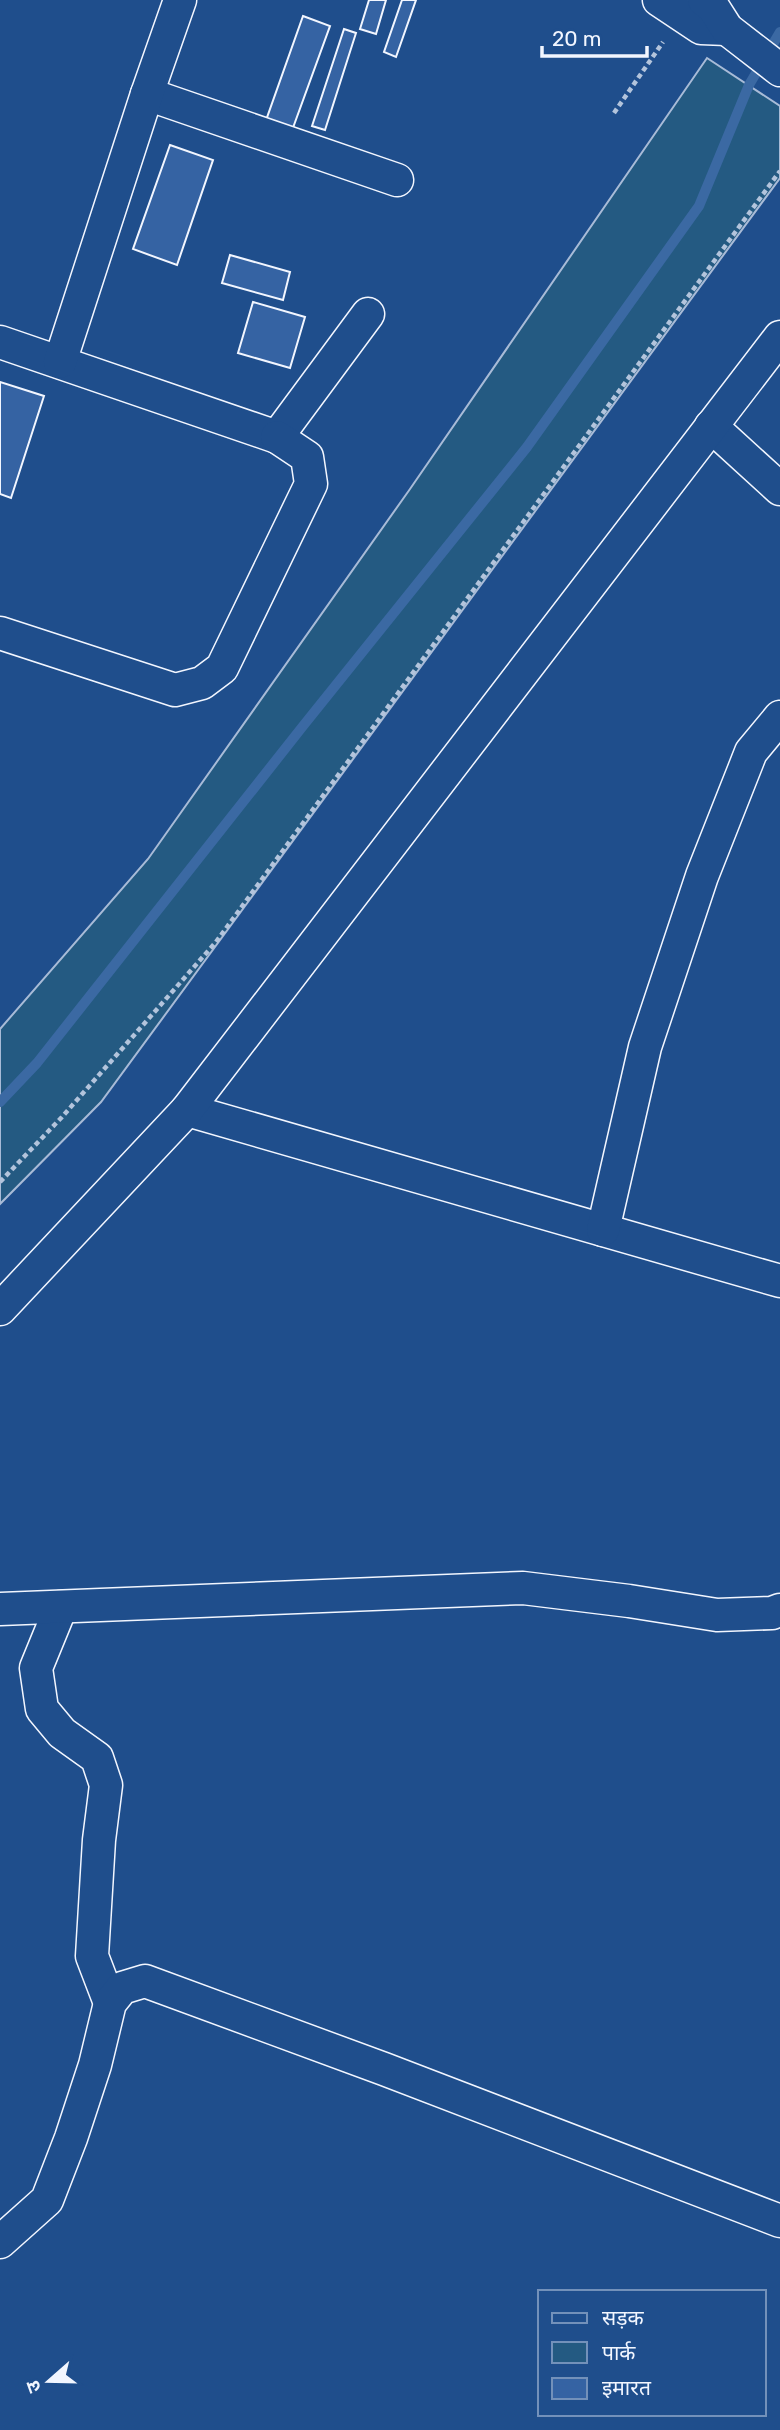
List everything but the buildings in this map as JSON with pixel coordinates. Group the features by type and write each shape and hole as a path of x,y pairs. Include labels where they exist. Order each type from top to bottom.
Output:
{"street":[{"path":"60,362 146,94 180,0"},
{"path":"681,5 702,28 727,29 780,70"},
{"path":"146,94 397,180"},
{"path":"277,437 368,314"},
{"path":"0,1309 187,1110 780,337"},
{"path":"0,342 277,437 307,457 311,484 222,668 202,683 176,690 0,633"},
{"path":"711,426 780,489"},
{"path":"603,1230 645,1046 702,876 751,751 780,717"},
{"path":"187,1110 780,1281"},
{"path":"0,1609 523,1588 717,1615 772,1613 780,1610"},
{"path":"61,1607 36,1668 42,1709 62,1733 96,1758 106,1785 99,1840 92,1956 110,2003"},
{"path":"0,2242 47,2200 91,2077 110,2003 122,1988 145,1981 384,2069 780,2221"}],"path":[{"path":"614,113 681,5"},
{"path":"0,1182 62,1117 216,942 780,171"}],"green space":[{"path":"707,58 780,106 780,178 101,1102 0,1204 0,1029 148,859 410,489"}],"waterway":[{"path":"0,1102 37,1063 527,447 699,206 749,85 780,32"}]}
